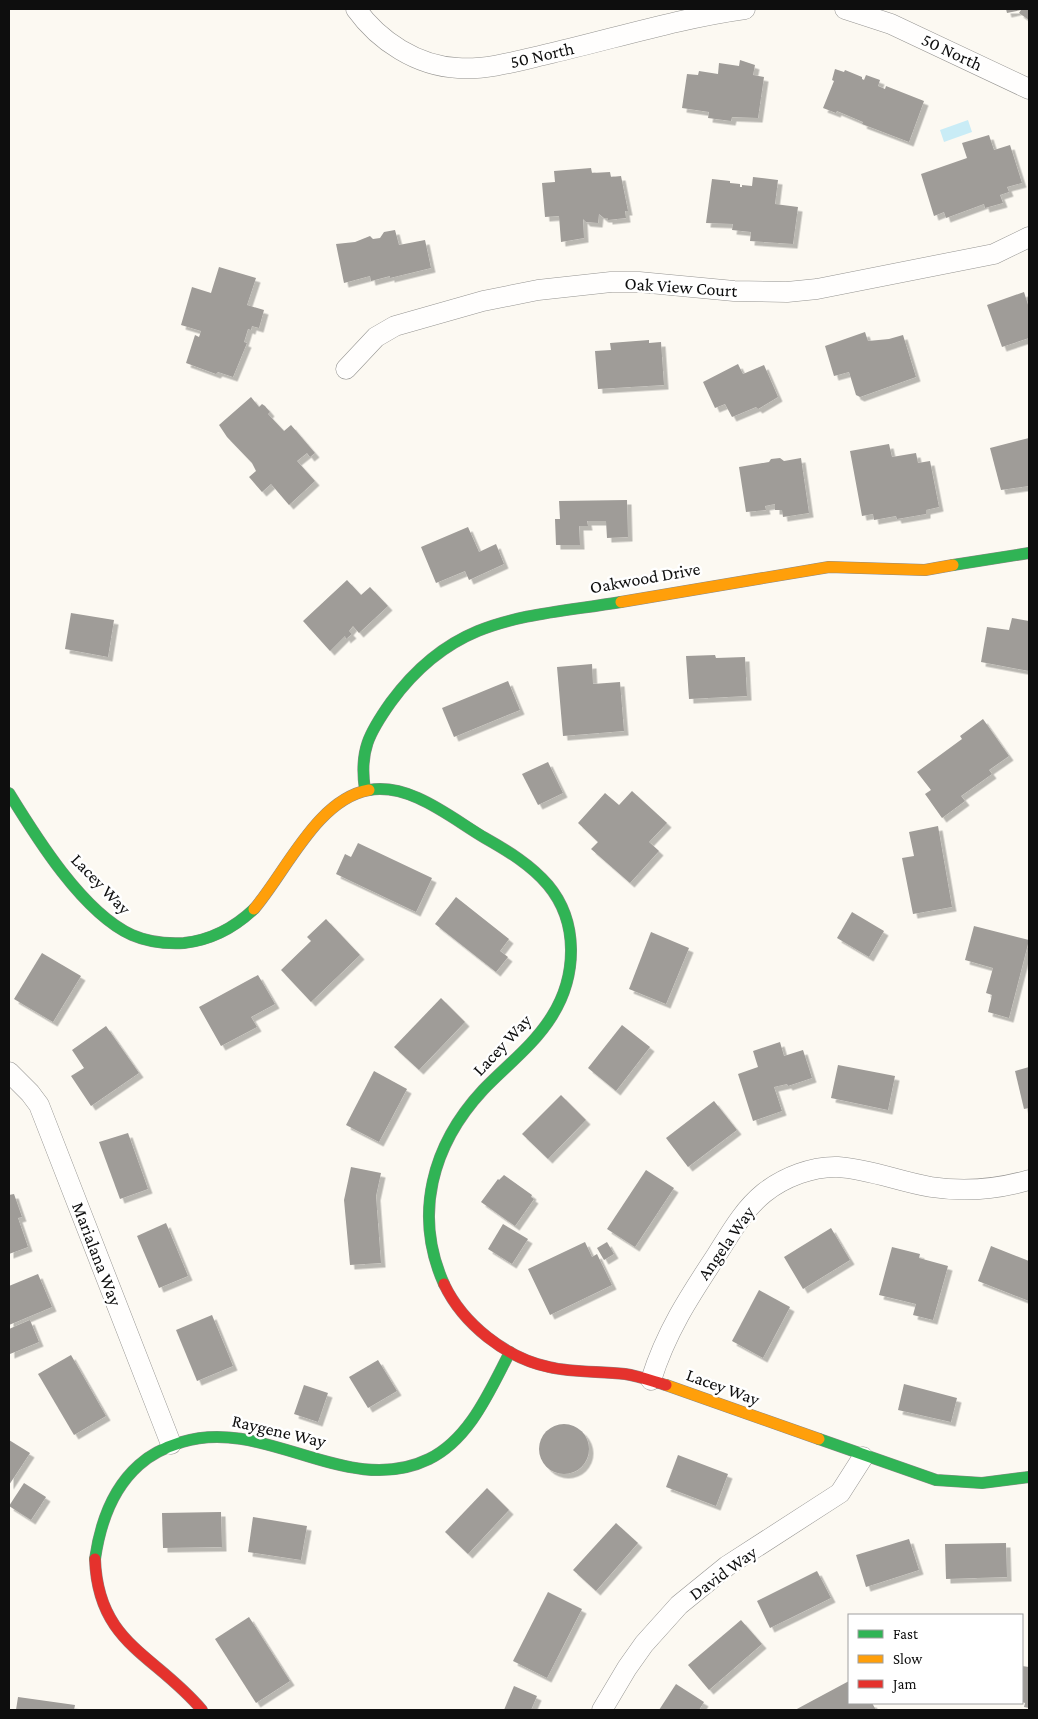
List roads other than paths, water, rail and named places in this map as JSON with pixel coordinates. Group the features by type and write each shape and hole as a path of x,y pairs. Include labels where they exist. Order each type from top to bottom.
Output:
{"street":[{"name":"50 North","path":"356,9 372,28 391,44 412,56 435,64 457,68 503,64 745,9"},
{"name":"50 North","path":"845,9 891,24 1029,89"},
{"name":"Oak View Court","path":"346,369 376,337 395,326 483,301 538,290 611,282 734,291 787,292 817,289 994,254 1029,237"},
{"name":"Oakwood Drive","path":"366,790 363,772 364,754 369,737 404,682 433,655 482,627 510,620 812,569 829,567 917,570 1029,553"},
{"name":"Lacey Way","path":"9,793 51,857 112,923 140,939 178,944 212,937 239,923 263,898 299,846 325,816 351,795 366,790 393,790 420,799 513,857 540,877 552,890 567,920 572,959 569,979 562,998 540,1032 481,1092 454,1127 436,1164 427,1204 430,1243 444,1285 469,1320 496,1343 536,1364 550,1368 624,1373 651,1380 936,1480 953,1483 994,1483 1029,1477"},
{"name":"Marialana Way","path":"9,1072 30,1093 38,1105 171,1444"},
{"name":"Angela Way","path":"651,1380 662,1345 676,1316 732,1231 753,1204 779,1184 810,1171 838,1167 932,1187 952,1189 994,1188 1029,1180"},
{"name":"Raygene Way","path":"202,1710 174,1680 122,1636 102,1605 94,1571 97,1539 119,1487 142,1462 171,1444 185,1439 218,1435 255,1440 367,1470 398,1470 413,1466 441,1452 463,1431 510,1352"},
{"name":"David Way","path":"602,1710 644,1644 679,1605 727,1566 840,1493 864,1456"}],"water":[{"path":"968,120 972,132 944,142 940,130"}]}
